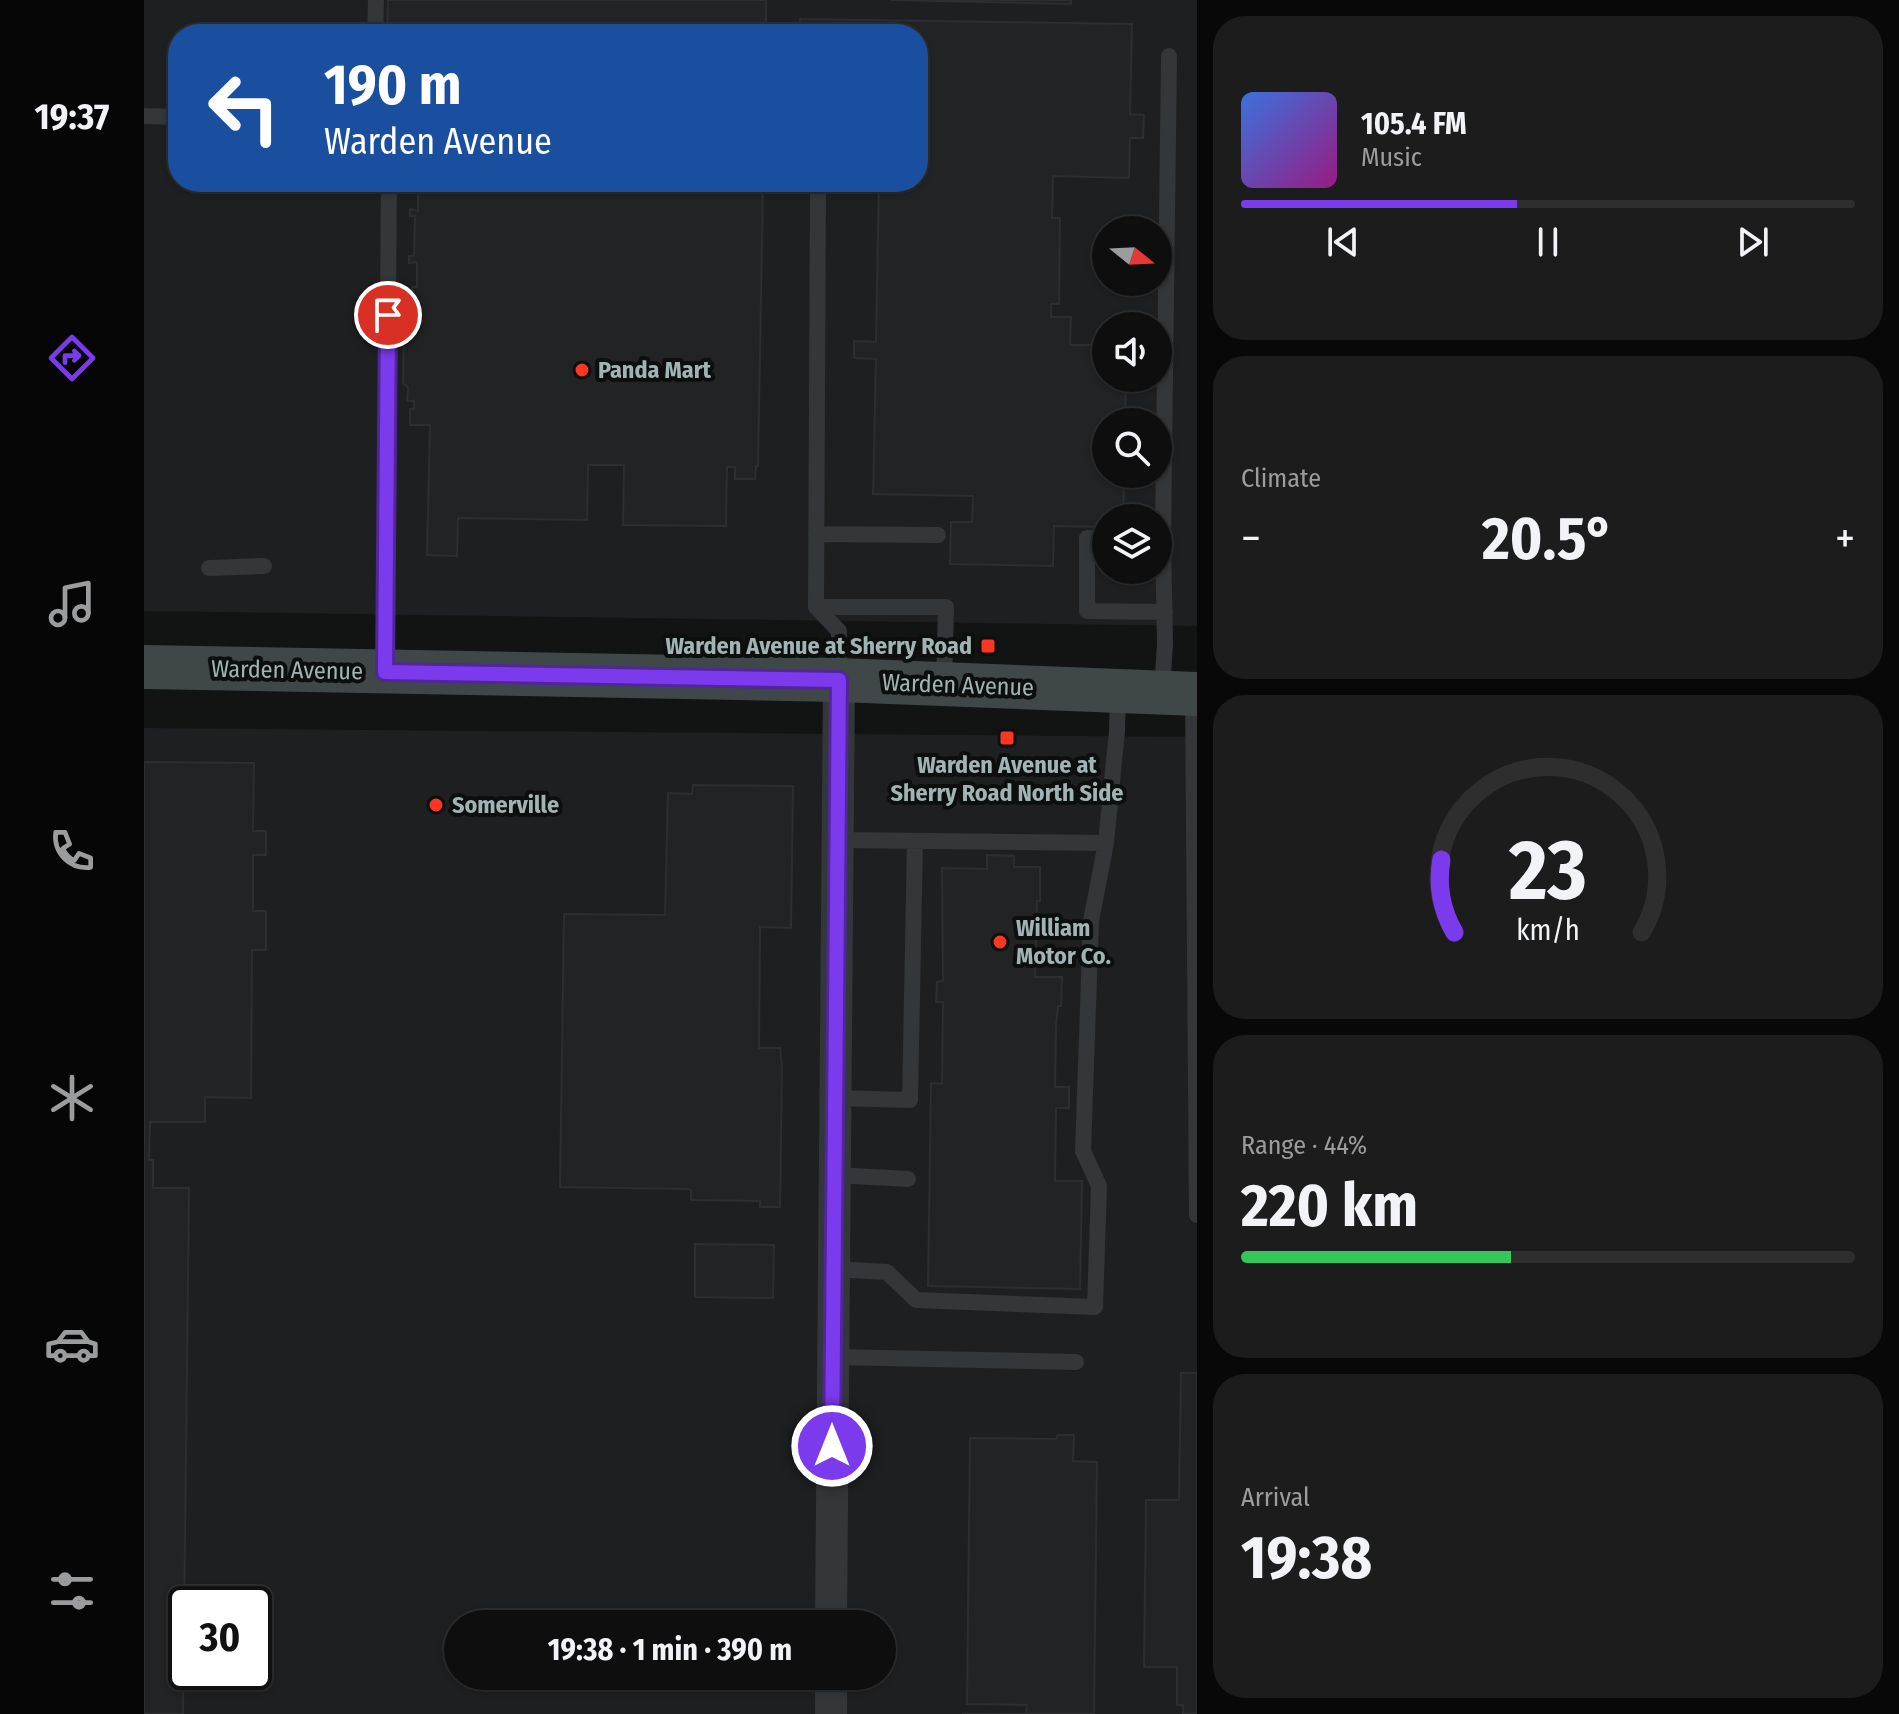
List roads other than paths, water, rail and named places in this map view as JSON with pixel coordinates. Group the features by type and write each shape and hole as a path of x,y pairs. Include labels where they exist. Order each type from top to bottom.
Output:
{"main road":[{"name":"Warden Avenue","path":"144,667 839,680 1184,694"}],"street":[{"path":"831,1610 839,680"},
{"path":"831,1690 831,1714"}],"lane":[{"path":"375,24 376,0"},
{"path":"1162,504 1169,56"},
{"path":"144,116 168,117"},
{"path":"385,672 389,192"},
{"path":"818,192 816,607 839,631 839,680"},
{"path":"816,534 938,535"},
{"path":"1092,538 1087,538 1087,611 1165,612"},
{"path":"209,568 264,566"},
{"path":"1163,584 1165,612 1184,694 1195,770 1197,1215"},
{"path":"816,607 946,607 944,684"},
{"path":"833,1269 887,1272 916,1300 1095,1307 1099,1186 1083,1151 1091,921 1106,843 1118,691"},
{"path":"838,840 1106,843"},
{"path":"835,1098 910,1100 915,841"},
{"path":"834,1175 908,1179"},
{"path":"833,1357 1076,1362"}],"place":[{"name":"Panda Mart","path":"582,370"},
{"name":"Warden Avenue at Sherry Road","path":"988,646"},
{"name":"Warden Avenue at Sherry Road North Side","path":"1007,738"},
{"name":"Somerville","path":"436,805"},
{"name":"William Motor Co.","path":"1000,942"}]}
